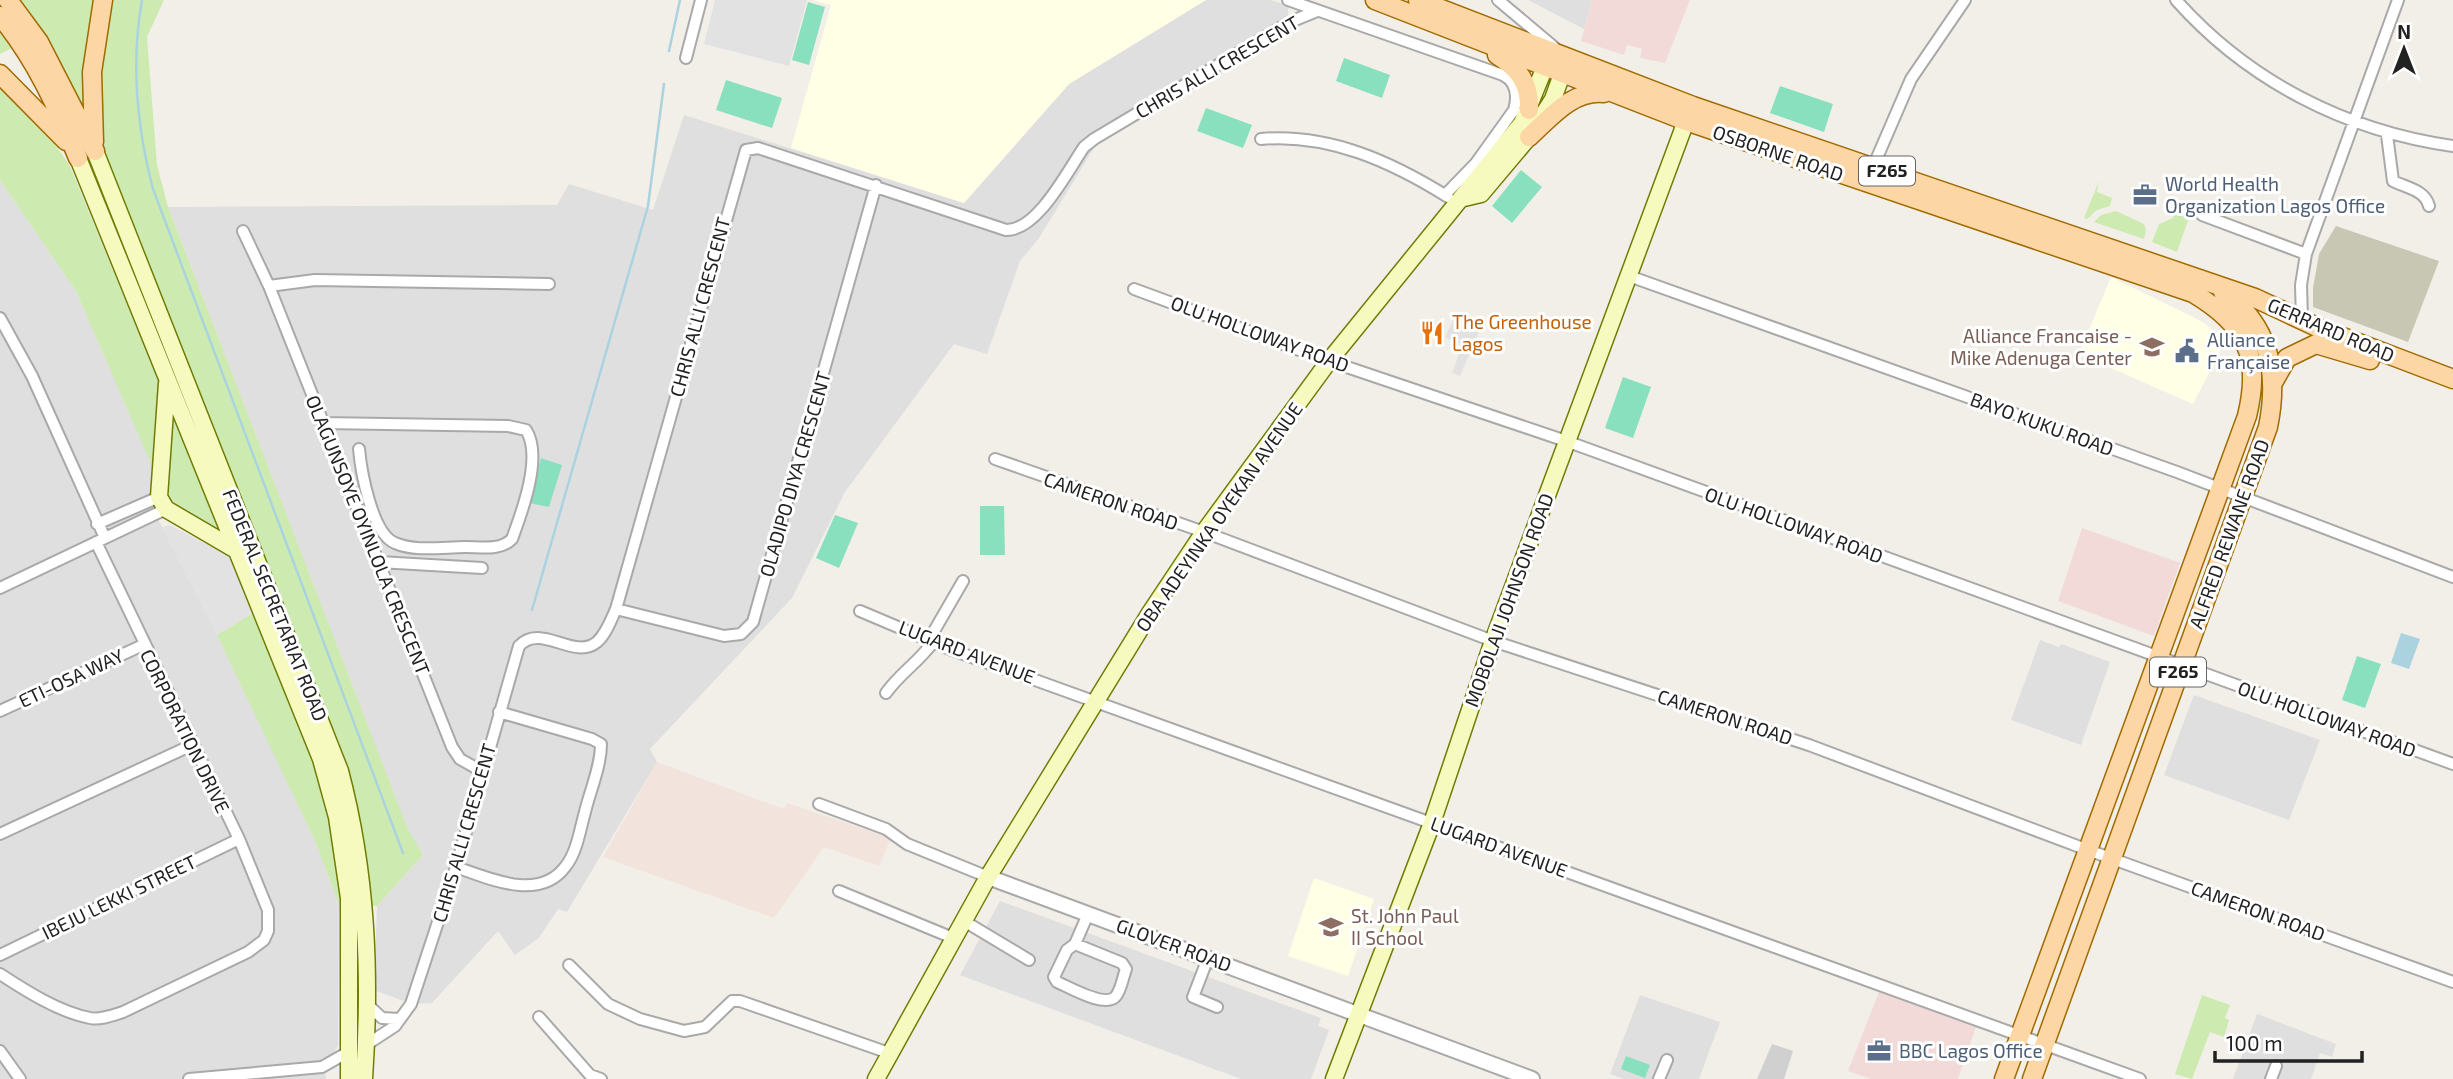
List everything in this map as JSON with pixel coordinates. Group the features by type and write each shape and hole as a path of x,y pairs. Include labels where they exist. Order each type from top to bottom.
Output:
{"main road":[{"path":"8,0 39,41 87,154"},
{"path":"74,124 103,0"},
{"name":"OSBORNE ROAD","path":"1375,0 1476,41 1557,62 1693,106 2209,282"},
{"name":"OSBORNE ROAD","path":"1418,0 1557,62 1609,93 2193,293 2225,314 2237,327 2248,346"},
{"path":"0,16 74,124 87,154"},
{"path":"1476,41 1513,66 1524,79 1529,93 1529,110"},
{"path":"1456,199 1481,194 1529,137 1553,99 1557,62"},
{"name":"OBA ADEYINKA OYEKAN AVENUE","path":"876,1079 988,877 1150,613 1204,531 1329,361 1529,110 1557,62"},
{"path":"0,74 74,124"},
{"path":"1529,137 1574,99 1591,92 1609,93"},
{"name":"MOBOLAJI JOHNSON ROAD","path":"1334,1079 1357,1013 1432,823 1493,641 1686,121"},
{"name":"FEDERAL SECRETARIAT ROAD","path":"87,154 167,377 321,759 337,817 349,898 349,1079"},
{"name":"FEDERAL SECRETARIAT ROAD","path":"87,154 340,771 352,817 365,898 367,1004 364,1079"},
{"name":"ALFRED REWANE ROAD","path":"2032,1079 2268,426 2274,381 2267,345 2258,328 2235,300 2209,282"},
{"name":"GERRARD ROAD","path":"2209,282 2453,379"},
{"name":"GERRARD ROAD","path":"2274,381 2287,358 2316,344 2453,389"},
{"name":"ALFRED REWANE ROAD","path":"2004,1079 2252,396 2253,376 2248,346"},
{"path":"167,377 163,503 236,550"}],"street":[{"path":"686,58 701,0"},
{"path":"1261,139 1304,139 1347,148 1401,167 1456,199 1476,163 1514,110 1517,100 1512,83 1503,75 1288,0"},
{"path":"1498,0 1557,62"},
{"path":"1872,167 1911,79 1965,0"},
{"path":"2176,0 2210,36 2258,72 2319,107 2387,135 2453,146"},
{"path":"2302,320 2301,285 2306,254 2398,0"},
{"name":"CHRIS ALLI CRESCENT","path":"366,1045 390,1031 411,1004 456,867 519,646 526,639 533,637 579,647 590,646 603,635 616,609 746,150 750,147 758,148 1006,230 1018,230 1033,219 1084,147 1094,139 1290,22 1317,11"},
{"path":"2387,135 2393,181 2421,193 2427,198 2429,206"},
{"name":"OLADIPO DIYA CRESCENT","path":"616,609 724,636 741,634 753,622 876,185"},
{"path":"2203,215 2306,254"},
{"name":"OLAGUNSOYE OYINLOLA CRESCENT","path":"243,231 269,286 452,747 460,759 483,772"},
{"name":"BAYO KUKU ROAD","path":"1629,276 2453,576"},
{"path":"269,286 315,280 549,284"},
{"name":"OLU HOLLOWAY ROAD","path":"1134,289 1329,361 1566,441 2158,659 2453,764"},
{"name":"CORPORATION DRIVE","path":"0,318 32,376 97,524 100,540 143,645 239,839 268,909 269,922 264,940 248,952 105,1018 90,1018 74,1012 29,992 0,974"},
{"path":"324,423 508,426 526,430 529,434 531,472 512,539 499,547 412,547 390,541 384,534 365,488 359,449"},
{"name":"CAMERON ROAD","path":"995,459 1204,531 1493,641 1809,745 2088,850 2453,982"},
{"path":"97,524 163,503"},
{"path":"1,584 100,540 163,503"},
{"path":"379,562 482,568"},
{"path":"886,693 901,672 919,662 963,581"},
{"name":"LUGARD AVENUE","path":"860,611 1098,701 2140,1079"},
{"name":"ETI-OSA WAY","path":"0,711 143,645"},
{"path":"456,867 509,885 546,881 558,876 567,866 580,828 601,744 499,712"},
{"path":"0,834 192,745"},
{"name":"GLOVER ROAD","path":"819,804 886,830 907,845 988,877 1532,1079"},
{"name":"IBEJU LEKKI STREET","path":"0,955 239,839"},
{"path":"839,891 953,938"},
{"path":"1075,944 1122,963 1126,969 1116,996 1111,1000 1102,1001 1057,982 1054,977 1062,959 1075,944 1088,914"},
{"path":"964,921 1029,960"},
{"path":"1208,958 1194,997 1217,1007"},
{"path":"569,965 608,1004 640,1019 684,1031 705,1027 732,1001 740,1001 889,1053"},
{"path":"367,1004 382,1018 400,1019"},
{"path":"538,1017 590,1075 601,1079"},
{"path":"0,1051 20,1079"},
{"path":"189,1079 322,1067 350,1051"},
{"path":"1659,1079 1667,1060"},
{"path":"2271,1079 2276,1066"},
{"path":"322,1067 328,1079"}],"shaded area":[{"path":"715,0 807,0 789,66 704,44"},
{"path":"813,0 1206,0 1069,84 964,203 791,148 831,5"},
{"path":"1206,0 1270,0 1288,5 1288,16 1295,31 1097,143 1039,238 1020,261 987,354 954,344 845,492 792,598 650,749 657,762 567,912 558,909 539,938 515,955 498,931 432,1003 411,1004 374,990 377,906 423,855 407,828 168,207 557,205 569,184 653,210 684,115 964,203 1069,84"},
{"path":"1528,0 1592,0 1584,29"},
{"path":"1592,0 1690,0 1665,63 1640,58 1642,49 1627,45 1624,55 1581,41"},
{"path":"0,180 76,291 154,468 155,498 150,502 250,699 315,841 339,905 338,1045 325,1072 326,1079 0,1079"},
{"path":"2336,226 2439,261 2408,342 2313,307 2313,288 2319,254"},
{"name":"Alliance Francaise - Mike Adenuga Center","path":"2111,277 2201,321 2226,340 2193,404 2079,354"},
{"path":"1457,312 1483,322 1460,376 1452,373 1462,346 1445,337"},
{"path":"170,525 229,556 253,613 217,635 162,527"},
{"path":"2082,528 2180,563 2154,636 2058,601"},
{"path":"2040,640 2059,647 2061,644 2110,662 2081,745 2011,720"},
{"path":"2194,695 2320,740 2289,820 2164,775"},
{"path":"657,762 784,809 787,803 891,838 879,866 824,847 774,918 603,857"},
{"name":"St. John Paul II School","path":"1314,878 1374,899 1348,976 1288,956"},
{"path":"1000,901 1321,1018 1318,1026 1329,1030 1311,1079 1241,1079 960,975"},
{"path":"1879,992 1976,1027 1958,1079 1871,1079 1848,1071"},
{"path":"1640,995 1720,1022 1699,1079 1624,1079 1610,1074"},
{"path":"2257,1014 2336,1044 2332,1057 2320,1053 2311,1079 2233,1079"},
{"path":"1772,1044 1793,1051 1784,1079 1757,1079"}],"green space":[{"path":"0,0 164,0 147,37 157,165 168,207 407,827 423,855 377,906 339,905 315,841 217,635 280,596 114,178 85,112 42,33 0,54"},
{"path":"808,2 825,7 809,65 792,60"},
{"path":"1344,58 1390,75 1382,98 1336,81"},
{"path":"726,80 782,98 772,128 716,110"},
{"path":"0,84 37,118 70,166 223,539 172,512 76,291 0,180"},
{"path":"1780,86 1833,104 1824,132 1770,113"},
{"path":"1206,108 1252,125 1243,148 1197,131"},
{"path":"1521,170 1542,187 1512,223 1492,206"},
{"path":"2099,181 2097,192 2112,198 2110,206 2097,210 2087,219 2084,218"},
{"path":"2173,203 2192,209 2177,252 2152,242 2159,224 2173,218 2174,212 2170,211"},
{"path":"2116,211 2144,224 2144,239 2094,222 2101,215"},
{"path":"1623,377 1651,387 1633,438 1605,428"},
{"path":"541,458 562,465 549,507 529,503"},
{"path":"980,506 1004,506 1005,555 980,555"},
{"path":"835,515 858,523 839,568 816,558"},
{"path":"2357,656 2381,664 2365,708 2342,700"},
{"path":"2202,995 2230,1005 2225,1018 2229,1020 2224,1037 2210,1032 2192,1079 2175,1074"},
{"path":"1626,1056 1650,1065 1645,1078 1621,1069"}],"water":[{"path":"2401,633 2420,639 2409,669 2391,663"}],"waterway":[{"path":"142,0 137,47 137,95 153,189 403,853"},
{"path":"669,51 680,0"},
{"path":"532,610 648,206 664,84"}],"place":[{"name":"World Health Organization Lagos Office","path":"2145,195"},
{"name":"The Greenhouse Lagos","path":"1432,333"},
{"name":"Alliance Francaise - Mike Adenuga Center","path":"2152,347"},
{"name":"Alliance Française","path":"2187,351"},
{"name":"St. John Paul II School","path":"1331,927"},
{"name":"BBC Lagos Office","path":"1879,1051"}]}
